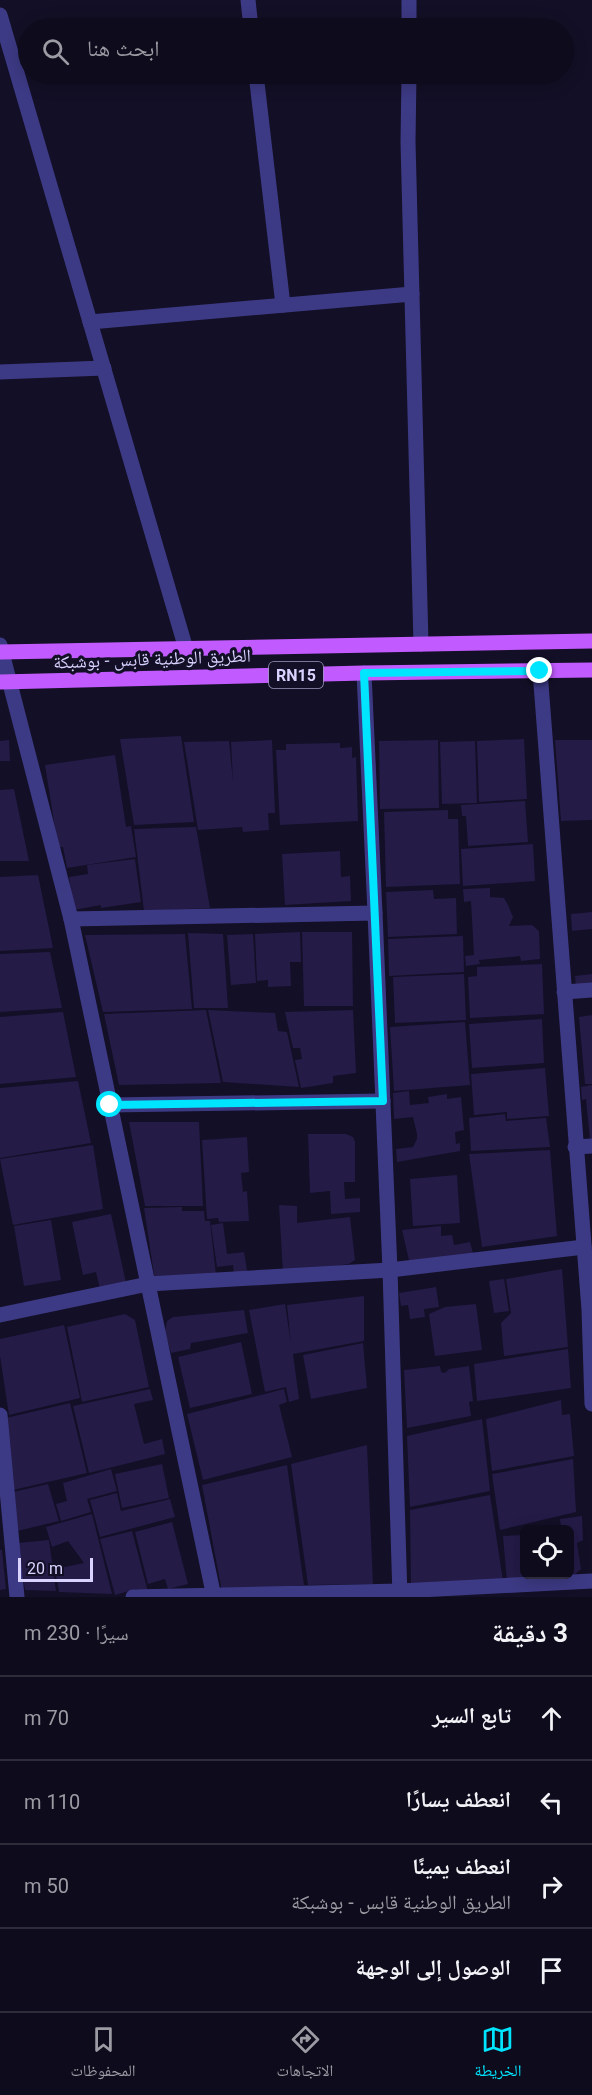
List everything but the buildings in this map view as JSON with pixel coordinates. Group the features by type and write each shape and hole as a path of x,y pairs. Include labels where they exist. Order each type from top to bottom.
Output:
{"main road":[{"name":"الطريق الوطنية قابس - بوشبكة","path":"1,649 186,649 592,641"},
{"name":"الطريق الوطنية قابس - بوشبكة","path":"6,682 592,670"}],"street":[{"path":"248,0 250,18"},
{"path":"409,0 409,18"},
{"path":"0,15 18,76"},
{"path":"20,84 186,649"},
{"path":"257,84 283,305"},
{"path":"409,84 408,142 421,644"},
{"path":"90,322 412,294"},
{"path":"0,372 104,368"},
{"path":"1,649 6,682 71,919 213,1596"},
{"path":"540,671 575,1147 590,1310 592,1404"},
{"path":"364,673 390,1270 400,1594"},
{"path":"71,919 375,913"},
{"path":"564,992 592,990"},
{"path":"110,1105 383,1101"},
{"path":"575,1147 592,1146"},
{"path":"0,1315 148,1284 390,1270 584,1247"},
{"path":"0,1415 17,1597"},
{"path":"133,1597 400,1594 592,1581"}],"route":[{"path":"110,1105 383,1101 364,673 540,671"}]}
